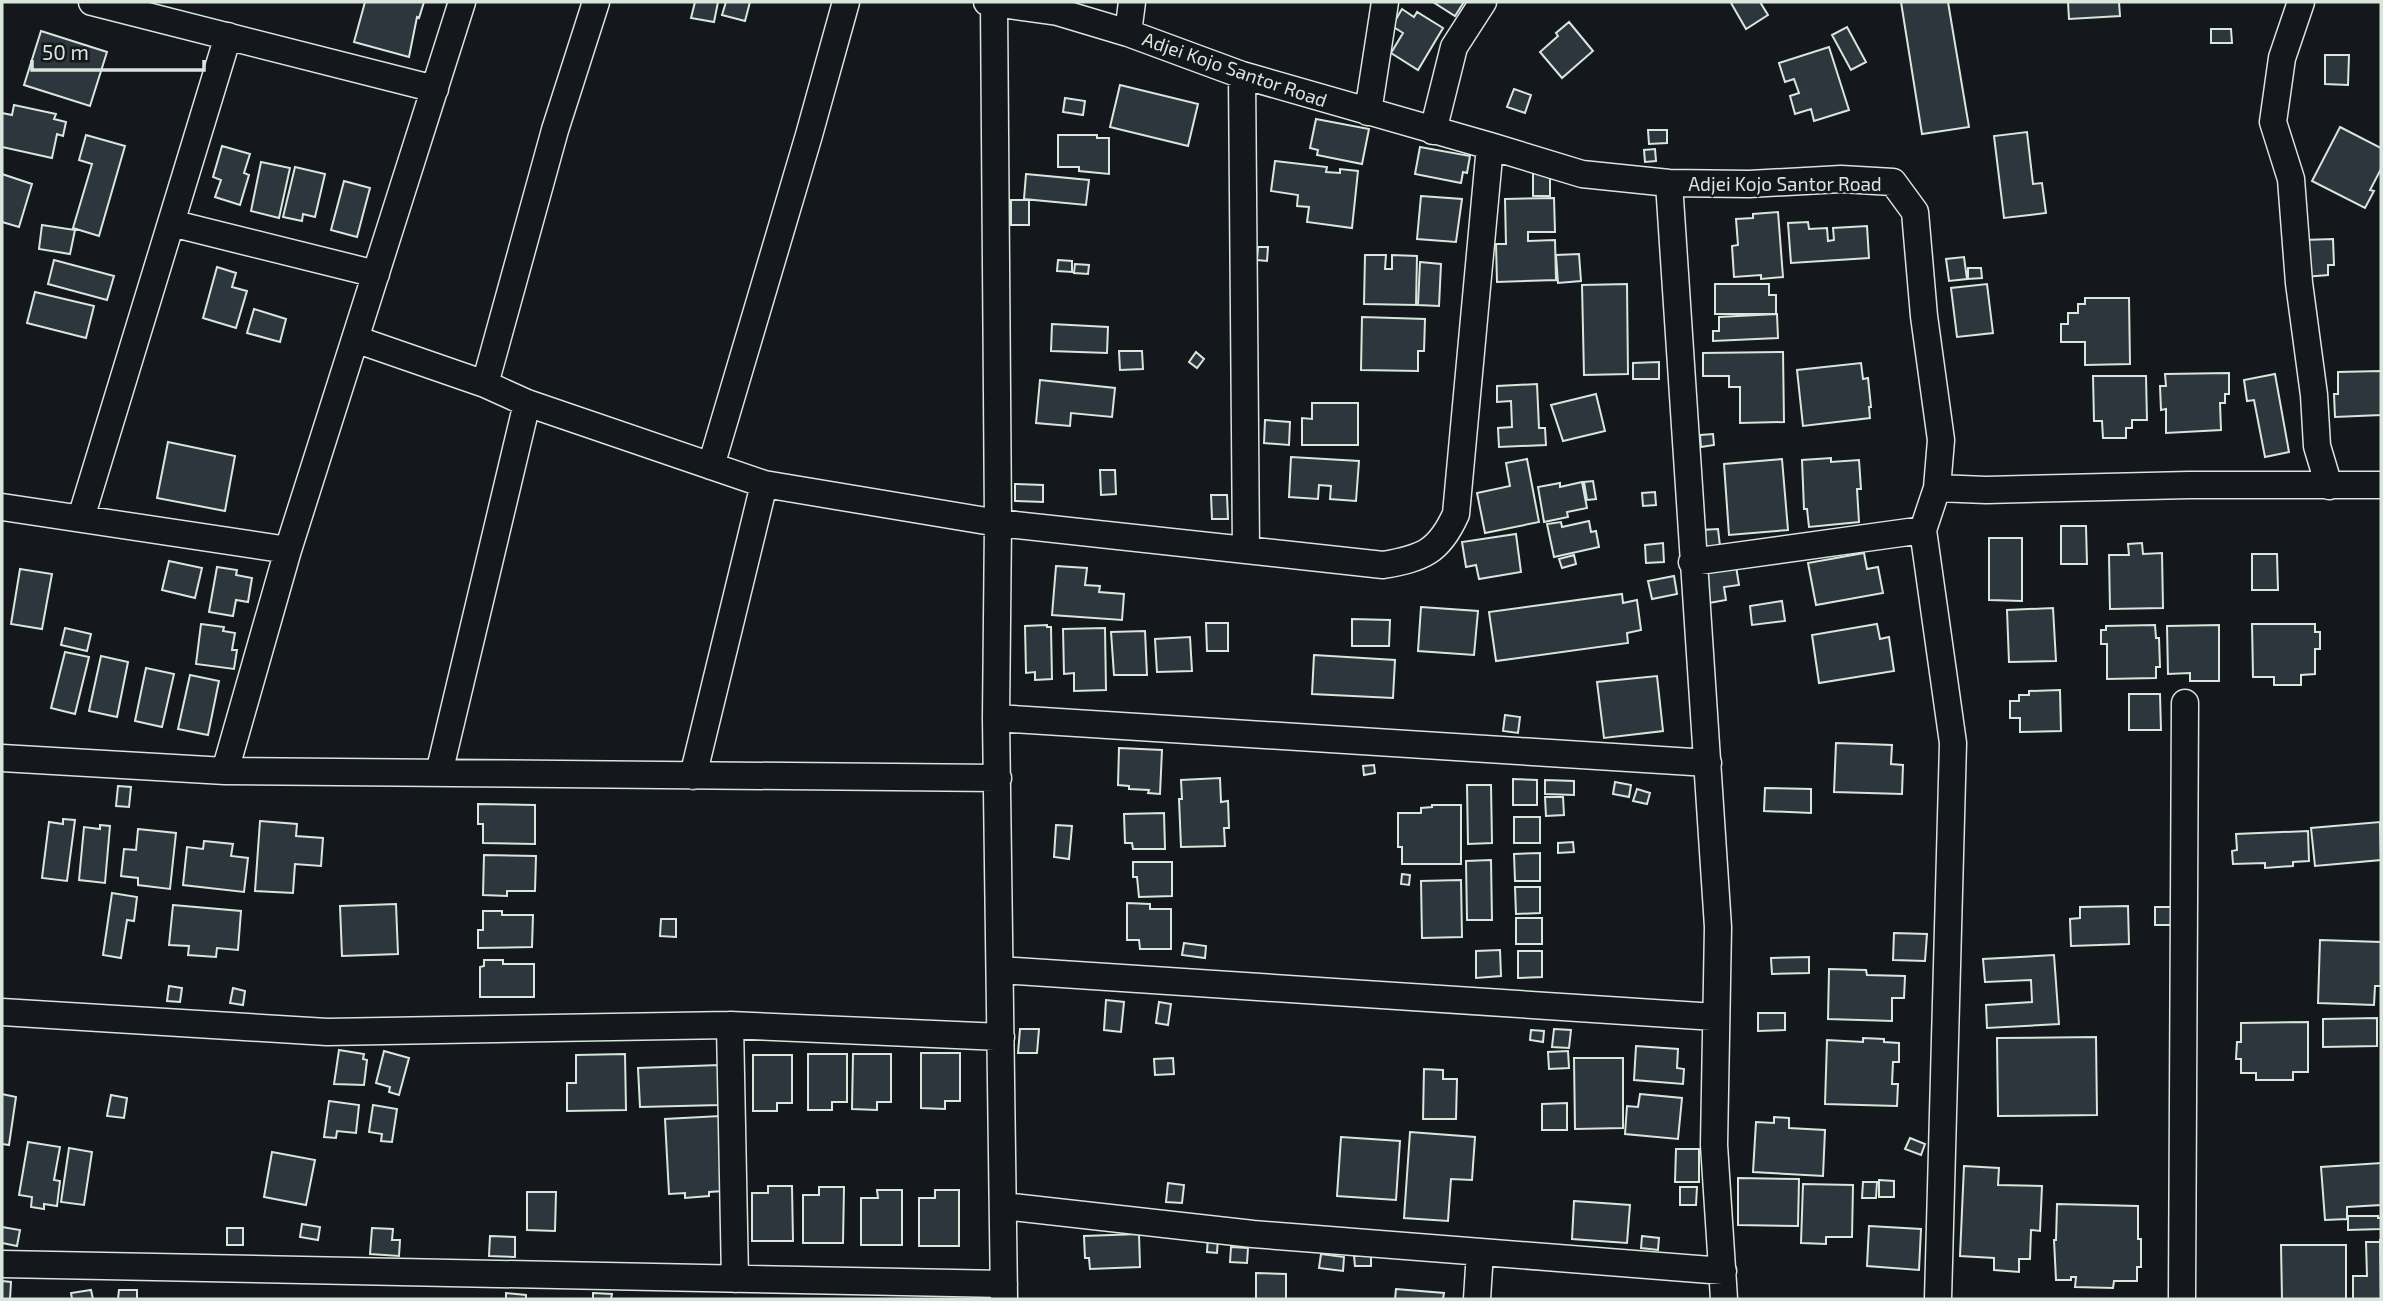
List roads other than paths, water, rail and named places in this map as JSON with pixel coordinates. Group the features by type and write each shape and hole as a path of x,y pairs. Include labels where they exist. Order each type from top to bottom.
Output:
{"street":[{"path":"92,2 435,89"},
{"path":"225,771 288,550 463,2"},
{"path":"485,384 555,130 596,2"},
{"path":"711,466 846,2"},
{"path":"1128,33 1132,2"},
{"path":"1367,112 1385,2"},
{"path":"1433,131 1454,47 1483,2"},
{"path":"2301,2 2282,58 2273,122 2291,179 2299,283 2317,446 2329,486"},
{"path":"2,1264 735,1279 1004,1292 996,718 998,523 991,3"},
{"name":"Adjei Kojo Santor Road","path":"991,3 1058,12 1128,33 1242,75 1581,174 1669,183 1749,184 1841,179 1892,182 1915,212 1924,316 1941,440 1937,488"},
{"path":"81,519 228,37"},
{"path":"1242,75 1246,550"},
{"path":"355,339 485,384 527,403 764,484 998,523 1383,565 1410,560 1427,552 1446,537 1456,514 1490,146"},
{"path":"1669,183 1718,927 1714,1145 1724,1299"},
{"path":"171,223 376,274"},
{"path":"439,773 527,403"},
{"path":"692,776 764,484"},
{"path":"1938,1299 1953,743 1923,530 1937,488 1986,490 2189,485 2381,485"},
{"path":"2,507 288,550"},
{"path":"1692,562 1923,530"},
{"path":"2182,1299 2185,703"},
{"path":"996,718 1708,763"},
{"path":"2,758 225,771 998,778"},
{"path":"1000,970 1715,1017"},
{"path":"2,1012 327,1032 730,1025 1001,1037"},
{"path":"730,1025 735,1279"},
{"path":"1004,1206 1253,1234 1723,1271"},
{"path":"1477,1299 1480,1252"}]}
